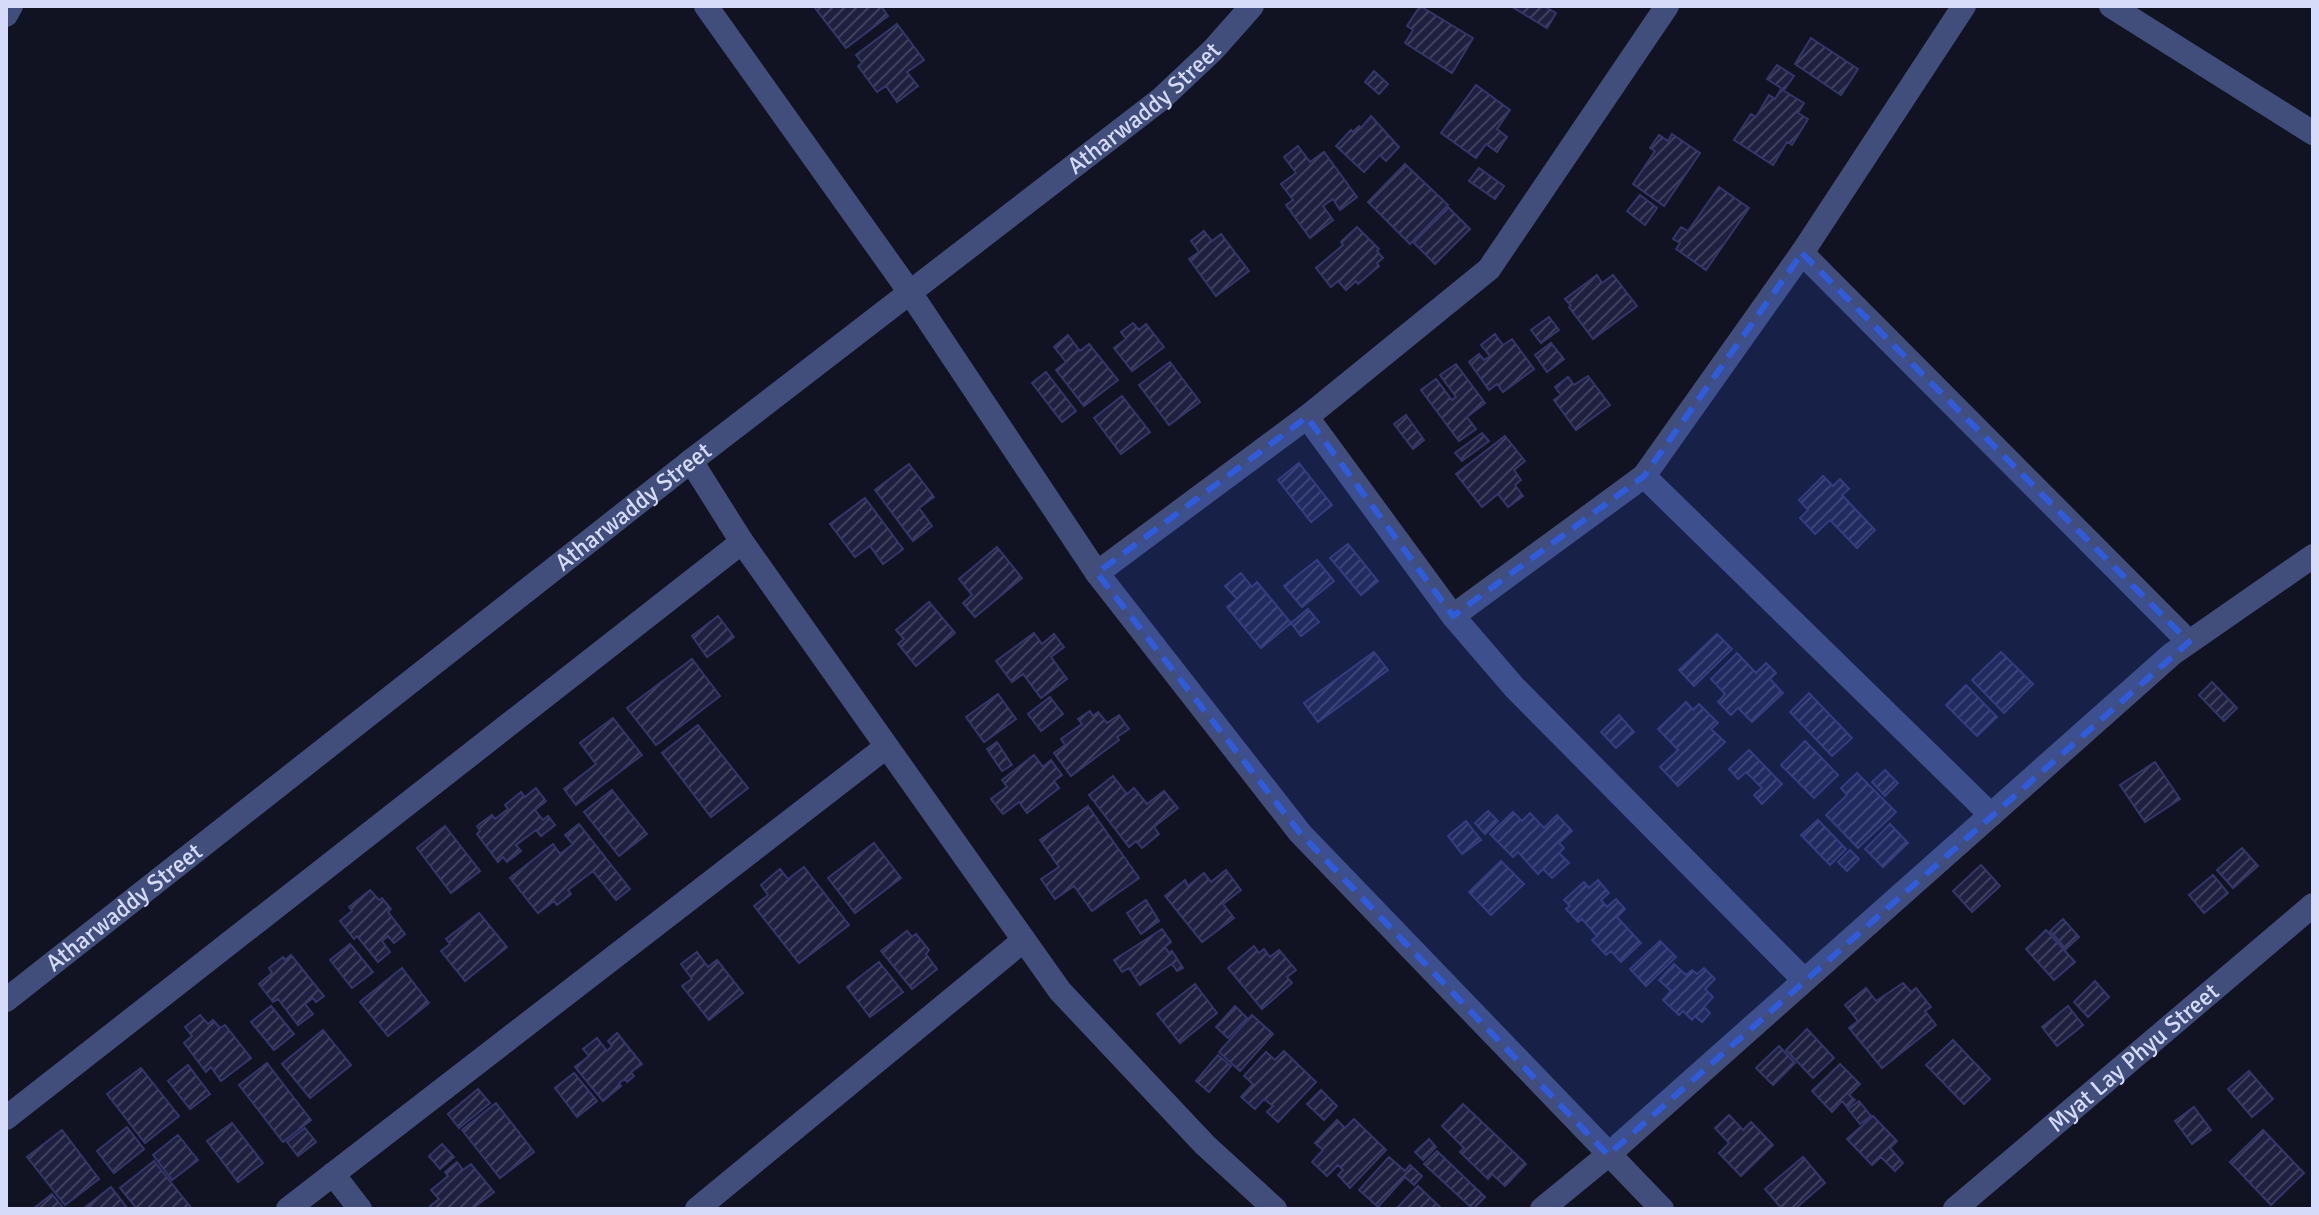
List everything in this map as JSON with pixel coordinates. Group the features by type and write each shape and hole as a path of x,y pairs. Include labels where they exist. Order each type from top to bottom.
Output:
{"street":[{"path":"6,15 11,6"},
{"path":"706,6 909,291 1097,573 1300,833 1662,1209"},
{"name":"Atharwaddy Street","path":"6,1000 691,461 1161,99 1213,50 1252,6"},
{"path":"1097,573 1307,417 1489,269 1667,6"},
{"path":"1453,616 1644,476 1802,253 1964,6"},
{"path":"2111,6 2313,133"},
{"path":"1802,253 2189,642"},
{"path":"1307,417 1453,616 1514,687 1804,980"},
{"path":"691,461 742,542 1071,1002 1205,1145 1275,1209"},
{"path":"1644,476 1991,815"},
{"path":"6,1118 742,542"},
{"path":"1542,1209 1608,1155 2172,654 2313,556"},
{"path":"288,1209 886,747"},
{"name":"Myat Lay Phyu Street","path":"1955,1209 2313,905"},
{"path":"697,1209 1024,940"},
{"path":"333,1174 360,1209"}],"highlighted area":[{"path":"1802,253 2189,642 1608,1155 1300,833 1097,573 1307,417 1453,616 1644,476"}],"building":[{"path":"881,6 888,16 846,48 815,8"},
{"path":"1420,6 1473,38 1452,73 1405,43 1413,30 1407,26"},
{"path":"1544,6 1556,13 1547,28 1514,8"},
{"path":"897,24 924,60 907,72 918,86 897,102 886,86 877,92 858,66 862,63 856,55"},
{"path":"1811,38 1858,69 1841,95 1795,64"},
{"path":"1777,65 1794,76 1784,90 1767,79"},
{"path":"1374,71 1388,84 1379,94 1365,82"},
{"path":"1476,85 1510,110 1497,129 1507,137 1497,152 1486,144 1476,158 1441,133"},
{"path":"1781,89 1804,103 1798,113 1808,119 1792,145 1787,142 1773,165 1734,140 1751,114 1756,117 1769,95 1775,99"},
{"path":"1371,116 1399,147 1386,161 1380,155 1364,172 1336,146 1351,130 1361,128"},
{"path":"1672,134 1700,153 1664,206 1633,184 1655,151 1650,148 1659,135 1668,141"},
{"path":"1298,146 1310,162 1324,152 1357,197 1340,210 1333,199 1323,206 1333,220 1310,238 1286,205 1293,200 1281,184 1296,173 1284,157"},
{"path":"1405,164 1448,205 1410,244 1368,202"},
{"path":"1479,168 1504,186 1495,199 1469,181"},
{"path":"1719,187 1749,208 1706,270 1676,249 1680,243 1673,239 1681,227 1688,231"},
{"path":"1640,195 1657,208 1645,225 1627,211"},
{"path":"1448,207 1470,229 1435,264 1413,242"},
{"path":"1357,227 1379,249 1377,251 1383,258 1377,263 1379,266 1358,284 1356,281 1346,290 1338,281 1331,287 1316,268 1343,245 1341,242"},
{"path":"1204,231 1212,241 1221,234 1249,271 1216,296 1189,259 1199,252 1191,241"},
{"path":"1597,275 1602,283 1613,275 1637,306 1593,339 1565,299"},
{"path":"1549,317 1559,330 1541,343 1531,330"},
{"path":"1133,323 1139,330 1146,324 1164,347 1132,371 1114,348 1126,339 1121,332"},
{"path":"1495,334 1503,345 1512,339 1534,369 1503,392 1497,384 1489,390 1469,362 1479,354 1484,360 1490,356 1481,345"},
{"path":"1068,335 1080,351 1089,344 1118,380 1084,406 1056,370 1066,362 1054,347"},
{"path":"1551,343 1564,359 1547,372 1535,355"},
{"path":"1170,362 1200,402 1169,425 1139,385"},
{"path":"1456,364 1485,403 1467,417 1476,429 1459,441 1421,390 1436,379 1452,400 1456,397 1440,375"},
{"path":"1046,372 1076,411 1062,422 1032,383"},
{"path":"1588,376 1610,405 1576,430 1554,400 1561,395 1555,387 1568,377 1574,385"},
{"path":"1122,396 1150,432 1121,454 1094,418"},
{"path":"1406,415 1424,440 1413,449 1394,424"},
{"path":"1482,433 1489,441 1462,461 1455,453"},
{"path":"1505,436 1525,461 1514,470 1521,480 1515,485 1523,496 1508,507 1498,494 1482,507 1456,474"},
{"path":"1299,463 1332,505 1311,522 1278,480"},
{"path":"909,464 934,497 919,508 932,526 913,541 875,490"},
{"path":"1823,476 1833,486 1840,479 1849,489 1842,495 1875,530 1857,548 1830,520 1815,534 1800,518 1808,510 1799,500"},
{"path":"865,498 903,549 883,564 870,546 855,557 830,524"},
{"path":"1348,544 1378,581 1361,595 1330,558"},
{"path":"997,547 1022,578 975,617 963,603 972,595 959,579"},
{"path":"1317,560 1334,581 1302,607 1284,586"},
{"path":"1241,573 1252,587 1257,582 1291,623 1261,648 1227,607 1237,599 1225,586"},
{"path":"929,602 955,633 916,666 898,644 904,639 896,630"},
{"path":"1308,609 1319,622 1301,636 1291,623"},
{"path":"718,616 734,637 707,657 692,636"},
{"path":"1034,633 1042,644 1054,634 1064,647 1051,657 1067,679 1041,698 1023,674 1012,682 996,661"},
{"path":"1717,634 1732,649 1694,686 1679,670"},
{"path":"1374,652 1388,670 1318,722 1304,703"},
{"path":"2001,652 2033,684 2004,713 1972,680"},
{"path":"1737,653 1756,673 1766,663 1776,673 1770,679 1783,693 1752,722 1738,708 1731,715 1718,702 1725,694 1711,679"},
{"path":"692,659 720,696 656,745 627,708"},
{"path":"2212,682 2237,708 2224,721 2199,695"},
{"path":"1966,685 1997,717 1977,736 1946,705"},
{"path":"1809,693 1852,738 1832,756 1790,712"},
{"path":"998,694 1016,719 984,742 966,717"},
{"path":"1050,697 1063,714 1041,731 1028,714"},
{"path":"1686,702 1693,710 1699,704 1718,723 1711,729 1725,742 1678,786 1660,767 1678,750 1658,729"},
{"path":"1090,711 1093,716 1098,712 1107,723 1119,715 1129,729 1071,776 1054,753 1065,745 1061,739 1082,724 1078,719"},
{"path":"1619,715 1634,732 1616,748 1601,732"},
{"path":"613,718 642,755 576,805 564,789 596,764 580,743"},
{"path":"698,725 748,788 711,817 662,753"},
{"path":"1805,741 1838,775 1814,798 1781,765"},
{"path":"997,742 1012,765 1002,771 987,749"},
{"path":"1749,750 1782,784 1762,804 1754,795 1762,788 1746,772 1738,779 1729,769"},
{"path":"1034,755 1043,767 1051,760 1062,775 1054,781 1059,788 1027,813 1019,802 1003,814 991,799 1007,787 1002,780"},
{"path":"2155,762 2180,799 2145,822 2120,785"},
{"path":"1885,770 1898,783 1885,796 1872,782"},
{"path":"1857,773 1896,812 1858,848 1826,815 1847,795 1841,788"},
{"path":"1113,776 1127,794 1134,788 1147,804 1164,791 1178,808 1154,827 1159,834 1142,848 1136,841 1129,847 1089,795"},
{"path":"536,788 546,801 535,810 543,820 548,816 555,825 541,836 536,830 516,845 521,851 507,862 503,857 498,862 477,834 480,831 477,826 492,815 495,819 508,809 505,805 521,792 525,797"},
{"path":"612,790 647,834 619,856 584,812"},
{"path":"1088,806 1139,878 1092,911 1074,886 1055,899 1041,879 1059,867 1040,840"},
{"path":"1488,811 1498,821 1485,834 1475,823"},
{"path":"1513,812 1522,821 1530,813 1544,828 1557,815 1572,831 1559,843 1564,848 1559,853 1569,863 1552,878 1543,869 1538,874 1518,852 1513,857 1490,834"},
{"path":"1818,820 1846,849 1830,865 1801,835"},
{"path":"1466,821 1481,840 1462,854 1448,836"},
{"path":"579,824 630,889 616,900 593,871 568,890 571,894 557,905 554,901 538,913 510,878 553,844 560,854 573,844 565,835"},
{"path":"1890,824 1908,843 1883,867 1865,849"},
{"path":"445,826 480,871 451,893 417,848"},
{"path":"874,843 901,878 855,913 828,878"},
{"path":"2242,848 2258,866 2233,888 2217,870"},
{"path":"1850,850 1859,859 1847,871 1838,862"},
{"path":"1501,861 1524,884 1491,915 1469,892"},
{"path":"1981,865 2000,886 1972,912 1953,891"},
{"path":"804,867 849,925 799,963 754,906 768,895 761,885 780,869 788,879"},
{"path":"1226,870 1241,890 1223,904 1234,918 1202,942 1165,896 1185,880 1188,886 1204,873 1211,882"},
{"path":"2213,875 2228,893 2204,913 2189,895"},
{"path":"1598,880 1609,893 1601,900 1607,907 1616,899 1625,909 1617,917 1641,943 1621,962 1611,951 1606,955 1592,940 1597,936 1582,919 1578,922 1566,909 1570,906 1564,900 1584,882 1589,888"},
{"path":"370,890 391,909 388,912 405,934 394,943 388,936 382,941 390,952 378,962 340,921 352,911 349,907"},
{"path":"1146,900 1159,921 1141,934 1127,913"},
{"path":"479,913 507,947 465,981 441,951 450,944 446,939"},
{"path":"2063,919 2079,937 2066,949 2050,931"},
{"path":"1162,929 1171,942 1165,947 1169,953 1172,951 1183,968 1177,971 1172,964 1140,985 1129,968 1122,972 1114,960"},
{"path":"2046,930 2075,962 2054,980 2026,949"},
{"path":"907,931 912,937 916,934 929,950 926,954 937,969 912,989 881,951"},
{"path":"1660,941 1676,957 1646,986 1630,969"},
{"path":"350,944 373,972 352,988 330,960"},
{"path":"1254,946 1259,953 1264,949 1270,957 1279,950 1296,970 1287,977 1292,983 1262,1009 1228,968"},
{"path":"697,952 708,967 717,960 743,993 709,1020 682,986 692,979 681,964"},
{"path":"291,955 324,996 316,1002 313,998 305,1004 313,1014 298,1025 278,999 273,1002 259,984 272,973 269,968"},
{"path":"879,962 903,992 870,1017 847,987"},
{"path":"1674,964 1686,975 1692,970 1697,974 1704,968 1715,979 1705,989 1713,997 1704,1007 1710,1013 1702,1022 1695,1016 1692,1020 1683,1011 1679,1015 1663,1000 1671,991 1659,980"},
{"path":"402,968 429,1003 388,1036 360,1002"},
{"path":"2095,981 2109,997 2088,1017 2074,1002"},
{"path":"1903,983 1911,992 1916,988 1931,1007 1925,1011 1936,1025 1882,1068 1849,1028 1858,1021 1845,1005 1866,988 1876,1001"},
{"path":"1195,984 1217,1013 1180,1043 1157,1014"},
{"path":"271,1006 294,1034 274,1050 251,1022"},
{"path":"1235,1006 1247,1018 1228,1038 1216,1027"},
{"path":"2068,1006 2083,1025 2057,1046 2042,1027"},
{"path":"200,1015 208,1024 213,1020 220,1028 225,1025 251,1058 221,1081 211,1067 206,1072 184,1043 192,1036 185,1027"},
{"path":"1252,1015 1273,1034 1240,1071 1219,1052"},
{"path":"1807,1029 1834,1058 1813,1078 1786,1050"},
{"path":"323,1030 351,1065 310,1098 282,1064"},
{"path":"617,1033 642,1064 631,1072 634,1076 627,1082 625,1079 619,1083 621,1086 603,1101 575,1067 589,1056 583,1049 597,1038 607,1051 612,1046 608,1041"},
{"path":"1953,1040 1990,1079 1964,1104 1926,1065"},
{"path":"1779,1046 1795,1063 1773,1085 1756,1068"},
{"path":"1284,1051 1316,1082 1278,1122 1267,1112 1273,1106 1264,1099 1255,1109 1241,1097 1253,1084 1244,1076 1266,1052 1275,1060"},
{"path":"1218,1055 1231,1066 1209,1092 1196,1081"},
{"path":"267,1063 311,1120 283,1142 239,1085"},
{"path":"1840,1064 1860,1084 1849,1095 1855,1100 1847,1107 1842,1101 1832,1112 1812,1091"},
{"path":"188,1065 210,1094 190,1109 168,1081"},
{"path":"141,1068 179,1116 145,1143 107,1094"},
{"path":"2249,1071 2273,1099 2252,1117 2228,1089"},
{"path":"574,1073 597,1101 577,1117 555,1088"},
{"path":"478,1089 490,1103 459,1128 448,1114"},
{"path":"1321,1090 1337,1106 1324,1120 1307,1104"},
{"path":"1859,1101 1871,1116 1860,1124 1848,1109"},
{"path":"496,1103 534,1152 500,1178 462,1130"},
{"path":"1463,1104 1526,1164 1505,1186 1492,1174 1488,1179 1460,1152 1464,1148 1442,1126"},
{"path":"2194,1107 2211,1130 2192,1144 2175,1121"},
{"path":"1729,1115 1743,1130 1751,1122 1773,1145 1741,1176 1719,1153 1729,1143 1715,1128"},
{"path":"1873,1116 1897,1141 1890,1148 1903,1163 1895,1171 1881,1157 1872,1165 1847,1139"},
{"path":"1354,1119 1386,1150 1350,1188 1338,1175 1343,1170 1338,1165 1327,1176 1312,1162 1323,1150 1315,1143 1337,1120 1345,1128"},
{"path":"232,1123 263,1163 238,1182 207,1141"},
{"path":"127,1127 144,1149 114,1173 97,1151"},
{"path":"305,1128 316,1142 298,1156 287,1142"},
{"path":"62,1130 99,1179 65,1205 27,1157"},
{"path":"2263,1130 2304,1173 2271,1205 2230,1162"},
{"path":"178,1135 198,1160 172,1180 153,1155"},
{"path":"1429,1139 1436,1147 1423,1160 1415,1152"},
{"path":"442,1144 454,1157 440,1169 429,1156"},
{"path":"1437,1151 1485,1197 1473,1209 1424,1164"},
{"path":"1389,1157 1405,1171 1410,1165 1422,1176 1414,1185 1405,1177 1378,1207 1359,1190"},
{"path":"1803,1157 1825,1183 1795,1209 1782,1209 1765,1189"},
{"path":"154,1161 192,1209 137,1209 120,1188"},
{"path":"457,1162 463,1170 471,1164 494,1192 472,1209 433,1209 430,1206 439,1199 431,1190 448,1176 445,1172"},
{"path":"1418,1186 1442,1209 1396,1209"},
{"path":"111,1187 128,1209 83,1209"},
{"path":"52,1194 64,1209 33,1209"}]}
